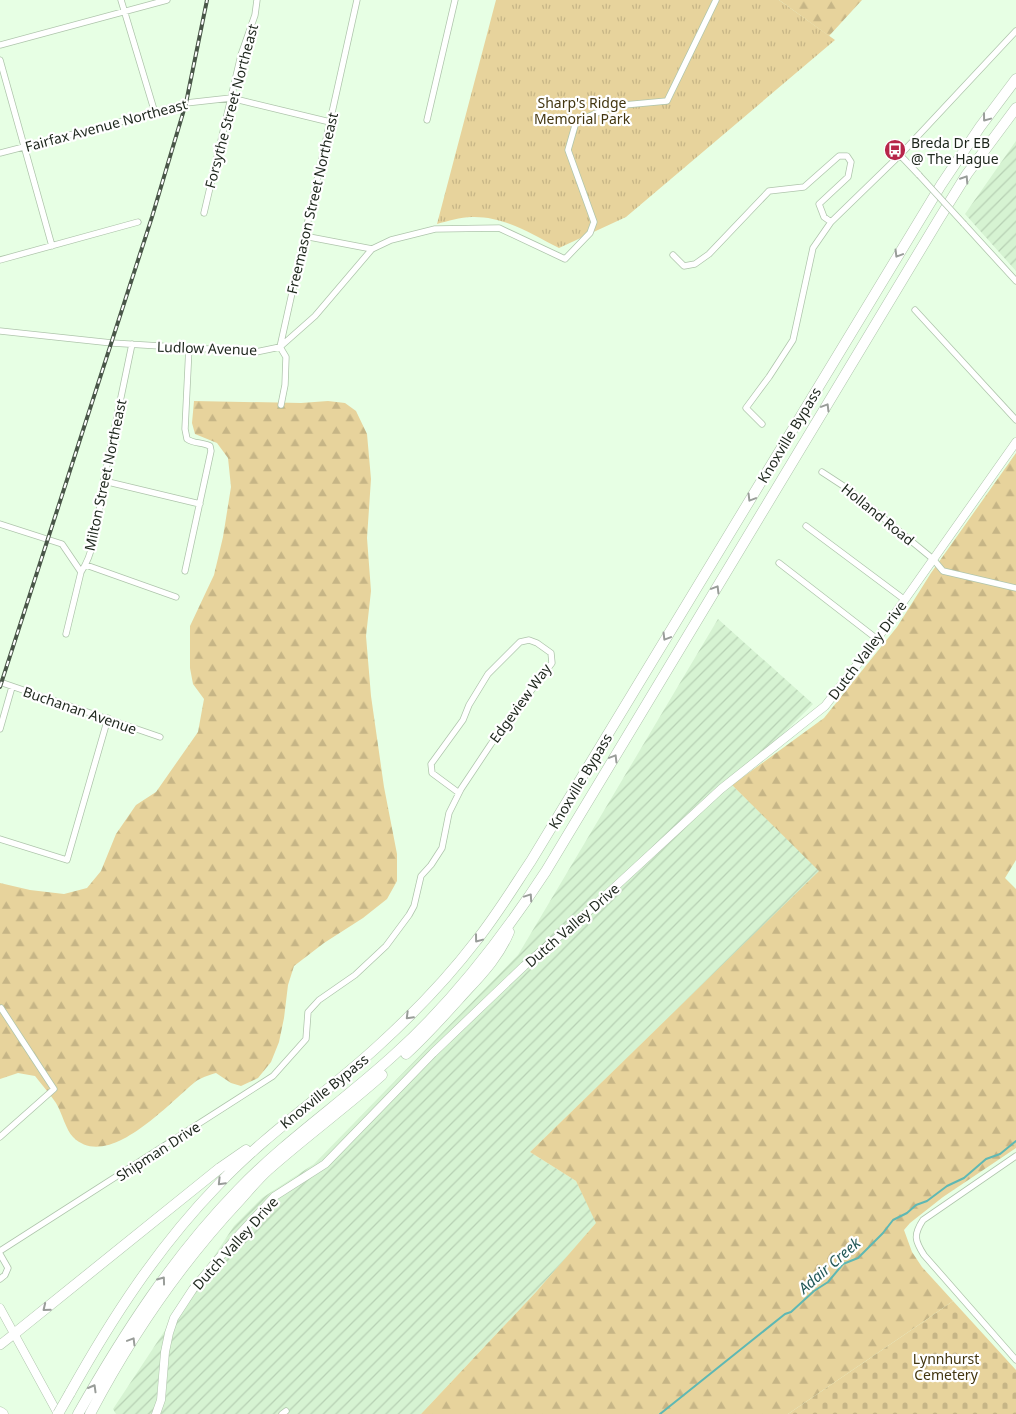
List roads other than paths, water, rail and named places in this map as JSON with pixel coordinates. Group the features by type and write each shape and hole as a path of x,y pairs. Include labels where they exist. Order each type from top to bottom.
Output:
{"highway":[{"name":"Knoxville Bypass","path":"58,1414 117,1312 157,1256 217,1186 282,1125 365,1057 404,1022 453,969 490,923 542,844 940,185 968,143 1016,79"},
{"name":"Knoxville Bypass","path":"83,1413 106,1364 143,1307 170,1268 214,1215 274,1155 366,1079 413,1037 473,972 516,916 546,870 949,204 972,168 1016,108"},
{"path":"83,1413 107,1382 144,1321 187,1261 216,1225 268,1170 418,1043 446,1014 504,945 516,916"},
{"path":"14,1334 220,1168 282,1125"}],"main road":[{"path":"0,1346 14,1334"}],"street":[{"path":"121,0 155,113"},
{"path":"0,45 168,0"},
{"name":"Forsythe Street Northeast","path":"204,213 241,55 257,0"},
{"name":"Freemason Street Northeast","path":"281,405 285,385 286,357 280,347 357,0"},
{"path":"427,120 455,0"},
{"path":"280,347 315,316 372,250 391,240 435,230 499,228 565,259 590,233 594,222 568,150 576,122 613,106 667,101 716,0"},
{"path":"762,424 746,408 794,340 813,248 831,222 900,155 1016,31"},
{"path":"0,60 52,246"},
{"name":"Fairfax Avenue Northeast","path":"0,153 155,113 186,103 231,98 330,122"},
{"path":"900,155 1016,281"},
{"path":"672,255 684,266 695,264 709,254 769,191 804,187 839,156 847,156 852,162 848,176 819,204 824,216 831,222"},
{"path":"0,260 138,222"},
{"path":"304,236 372,250"},
{"path":"915,310 1016,420"},
{"name":"Ludlow Avenue","path":"0,331 132,344 256,352 280,347"},
{"name":"Milton Street Northeast","path":"66,634 81,572 86,565 96,532 104,481 132,344"},
{"path":"185,571 211,451 210,446 204,443 192,442 187,439 185,429 190,348"},
{"name":"Dutch Valley Drive","path":"156,1414 161,1400 169,1333 174,1318 193,1289 235,1238 275,1196 325,1164 433,1053 524,966 591,909 721,790 825,706 877,639 1016,442"},
{"name":"Holland Road","path":"822,472 848,489 933,559 943,571 1016,588"},
{"path":"104,481 200,504"},
{"path":"0,524 62,544 81,572"},
{"path":"806,526 905,600"},
{"path":"779,563 877,639"},
{"path":"86,565 176,596"},
{"name":"Edgeview Way","path":"306,1039 308,1012 319,1000 355,975 386,946 409,915 414,906 420,876 431,866 442,848 449,812 459,793 491,744 552,663 551,654 537,643 529,640 520,642 488,674 469,705 463,720 431,764 432,773 459,793"},
{"name":"Buchanan Avenue","path":"0,682 160,737"},
{"path":"0,729 12,687"},
{"path":"0,839 67,860 108,718"},
{"path":"0,1137 54,1089 1,1008"},
{"name":"Shipman Drive","path":"0,1279 5,1275 8,1268 0,1252 274,1076 306,1039"},
{"path":"1016,1156 923,1220 917,1231 916,1238 917,1245 924,1255 1016,1360"},
{"path":"0,1308 58,1414"}],"waterway":[{"name":"Adair Creek","path":"660,1414 785,1314 791,1312 814,1291 828,1282 843,1264 858,1258 893,1220 907,1213 916,1205 927,1201 947,1186 964,1178 986,1159 1000,1154 1016,1141"}],"railway":[{"path":"0,687 152,217 186,103 207,0"}],"place":[{"name":"Breda Dr EB @ The Hague","path":"895,150"}],"park label":[{"name":"Sharp's Ridge Memorial Park","path":"582,110"},
{"name":"Lynnhurst Cemetery","path":"946,1366"}]}
